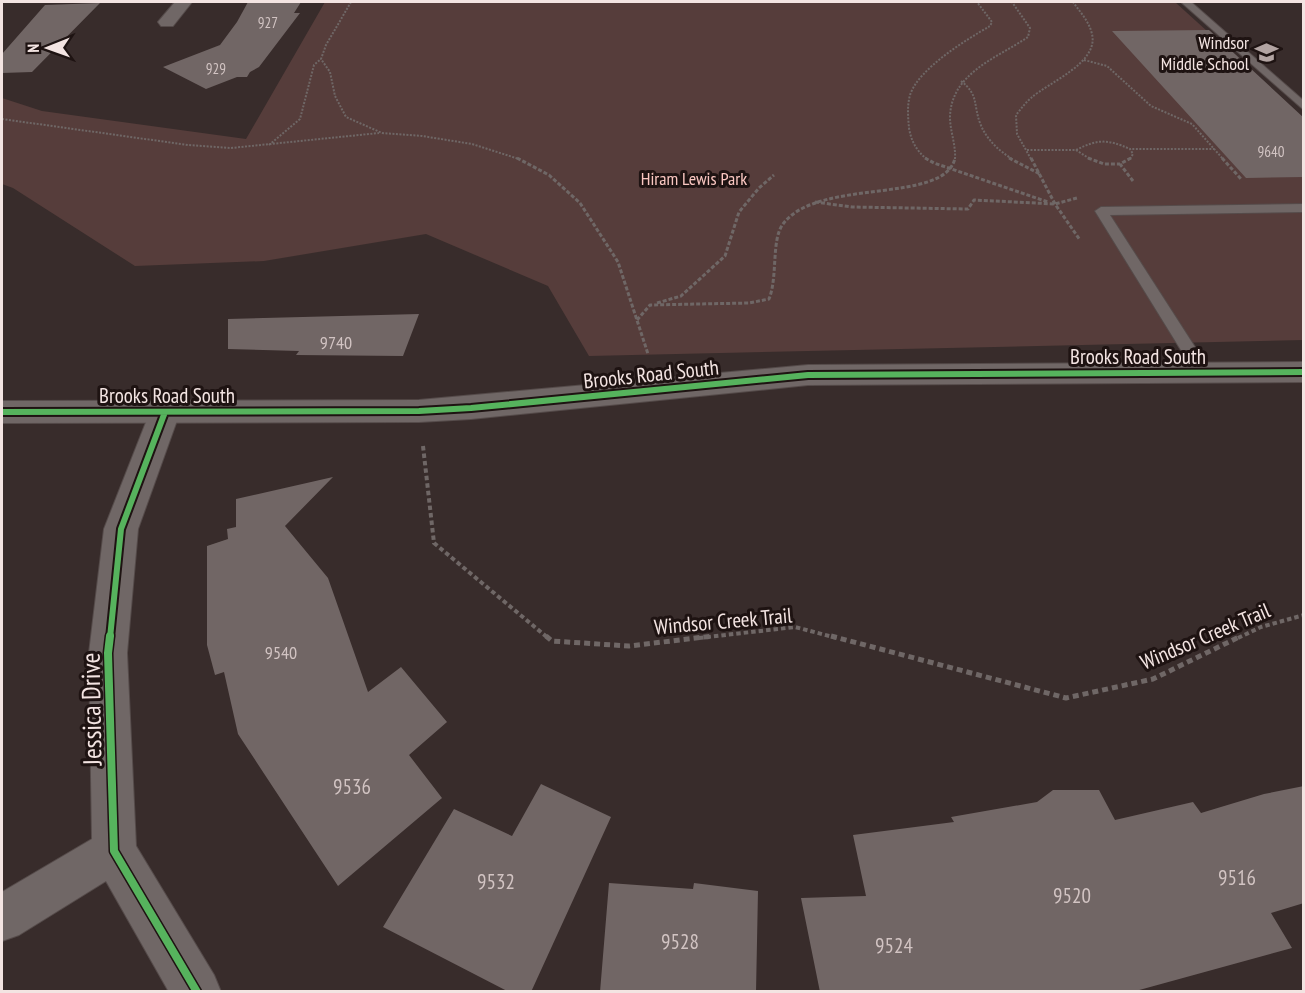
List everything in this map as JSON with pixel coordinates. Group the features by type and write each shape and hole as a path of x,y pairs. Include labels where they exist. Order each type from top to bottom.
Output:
{"street":[{"path":"167,22 184,2"},
{"name":"Brooks Road South","path":"2,412 419,411 471,408 808,375 1304,372"},
{"name":"Jessica Drive","path":"165,412 121,529 108,653 114,852 197,992"},
{"path":"2,918 114,852"}],"lane":[{"path":"1186,2 1304,107"},
{"path":"1203,372 1101,211 1304,208"}],"path":[{"path":"268,146 300,119 314,65 321,59 326,45 351,2"},
{"path":"977,2 992,22 990,26 926,73 911,92 907,119 913,143 920,157 950,170 1054,204"},
{"path":"650,305 749,303 769,299 775,288 778,264 776,242 783,224 798,210 815,202 925,184 950,170 956,159 950,116 961,81 1028,37 1030,28 1012,2"},
{"path":"1073,2 1088,18 1094,38 1091,53 1031,98 1016,115 1017,134 1041,174 1054,204 1080,240"},
{"path":"321,59 330,72 335,96 346,117 382,133"},
{"path":"1084,60 1107,66 1152,106 1163,113 1192,124 1243,180"},
{"path":"961,81 973,90 978,100 977,113 985,133 995,146 1016,162 1041,174"},
{"path":"2,119 188,145 231,148 268,146 382,133 422,136 472,144 512,155 549,175 580,203 618,262 637,320 650,305 681,296 725,256 739,212 759,188 774,175"},
{"path":"1027,150 1076,150 1095,141 1114,142 1130,149 1214,149"},
{"path":"1076,150 1104,164 1120,164 1128,162 1131,158 1133,153 1130,149"},
{"path":"1120,164 1139,189"},
{"path":"815,202 852,207 969,209 974,200 1054,204 1077,198"}],"green space":[{"name":"Hiram Lewis Park","path":"325,2 1175,2 1303,118 1303,340 589,356 548,286 426,234 264,261 135,266 13,188 2,184 2,98 42,111 246,139"}],"building":[{"path":"248,2 301,2 294,13 300,13 259,67 250,72 247,77 237,77 206,89 163,67 220,45"},
{"path":"100,3 32,72 2,73 2,54 45,5"},
{"path":"1209,30 1304,118 1304,177 1246,178 1112,31"},
{"path":"419,314 403,356 296,355 299,351 228,349 228,319"},
{"path":"333,477 285,526 328,578 368,692 401,667 447,722 409,755 442,798 338,886 238,734 224,672 215,675 207,645 207,546 228,539 227,529 236,527 236,499"},
{"path":"541,784 611,817 531,992 509,992 383,927 454,809 512,836"},
{"path":"1304,786 1304,903 1271,913 1292,948 1132,992 820,992 801,898 866,896 853,835 954,822 951,817 1037,802 1053,790 1099,790 1115,820 1193,802 1201,813 1264,794"},
{"path":"609,883 693,889 694,883 758,891 756,992 600,992"}],"cycle path":[{"path":"2,412 419,411 471,408 808,375 1304,372"},
{"path":"165,412 121,529 108,653 114,851 197,992"}],"place":[{"name":"Windsor Middle School","path":"1267,52"}]}
